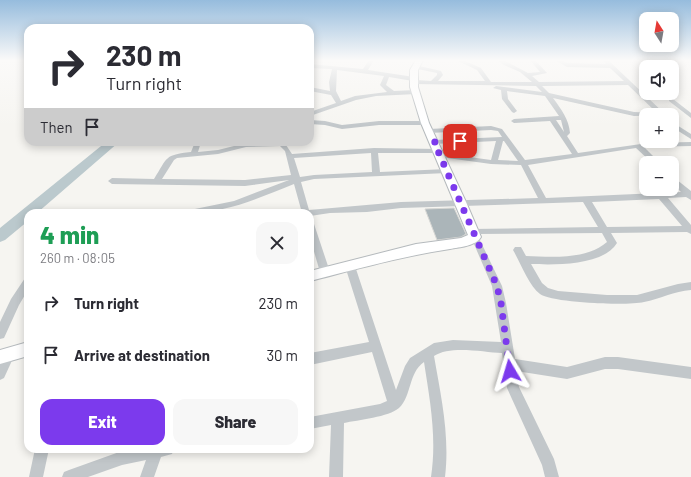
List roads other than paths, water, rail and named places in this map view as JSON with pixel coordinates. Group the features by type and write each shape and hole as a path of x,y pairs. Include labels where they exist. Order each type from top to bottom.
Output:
{"main road":[{"path":"314,275 416,249 463,242 474,234 427,127 415,84"},
{"path":"5,355 24,350"}],"street":[{"path":"332,82 334,99 339,103"},
{"path":"384,82 383,85 392,93"},
{"path":"410,82 415,84"},
{"path":"314,112 361,97 392,93 415,84 431,82"},
{"path":"439,82 482,84 629,83 656,108"},
{"path":"482,84 504,90 548,95 621,112 639,114"},
{"path":"539,84 548,95 562,118 567,130 567,133 563,136"},
{"path":"314,90 333,94"},
{"path":"504,90 505,99 514,111"},
{"path":"671,100 691,116"},
{"path":"551,118 576,155"},
{"path":"514,121 562,118"},
{"path":"314,122 342,127 379,123 427,127 496,128 500,130 503,139 523,163 544,200"},
{"path":"679,128 691,136"},
{"path":"289,156 374,150 437,149 503,139"},
{"path":"494,162 503,139"},
{"path":"437,149 494,162 523,163 662,143 691,144"},
{"path":"194,154 197,146"},
{"path":"156,182 171,158 218,152 245,146"},
{"path":"284,146 288,151 306,209"},
{"path":"638,146 649,156"},
{"path":"374,150 376,175"},
{"path":"112,181 245,183 326,176 447,171"},
{"path":"210,209 236,204 296,179"},
{"path":"679,186 690,196"},
{"path":"314,212 461,202 586,200 690,196"},
{"path":"662,197 690,230"},
{"path":"524,260 559,261 600,253 608,248 612,244 605,229 586,200"},
{"path":"552,477 548,464 513,388 501,303 497,286 474,234 605,229 690,230"},
{"path":"314,237 325,272"},
{"path":"518,250 538,286 546,292 558,295 637,299 654,296 685,286 691,286"},
{"path":"350,266 394,404"},
{"path":"0,334 15,302 24,287"},
{"path":"314,422 380,410 394,404 402,392 409,370 414,362 438,347 452,345 507,348"},
{"path":"314,358 376,346"},
{"path":"428,352 441,439 441,463 438,477"},
{"path":"0,374 5,355"},
{"path":"509,364 567,373 605,363 618,363 691,373"},
{"path":"336,477 338,418"},
{"path":"36,477 41,453"},
{"path":"69,477 122,458 146,453"},
{"path":"147,477 159,453"}],"waterway":[{"path":"32,209 108,146"},
{"path":"0,236 24,216"}]}
